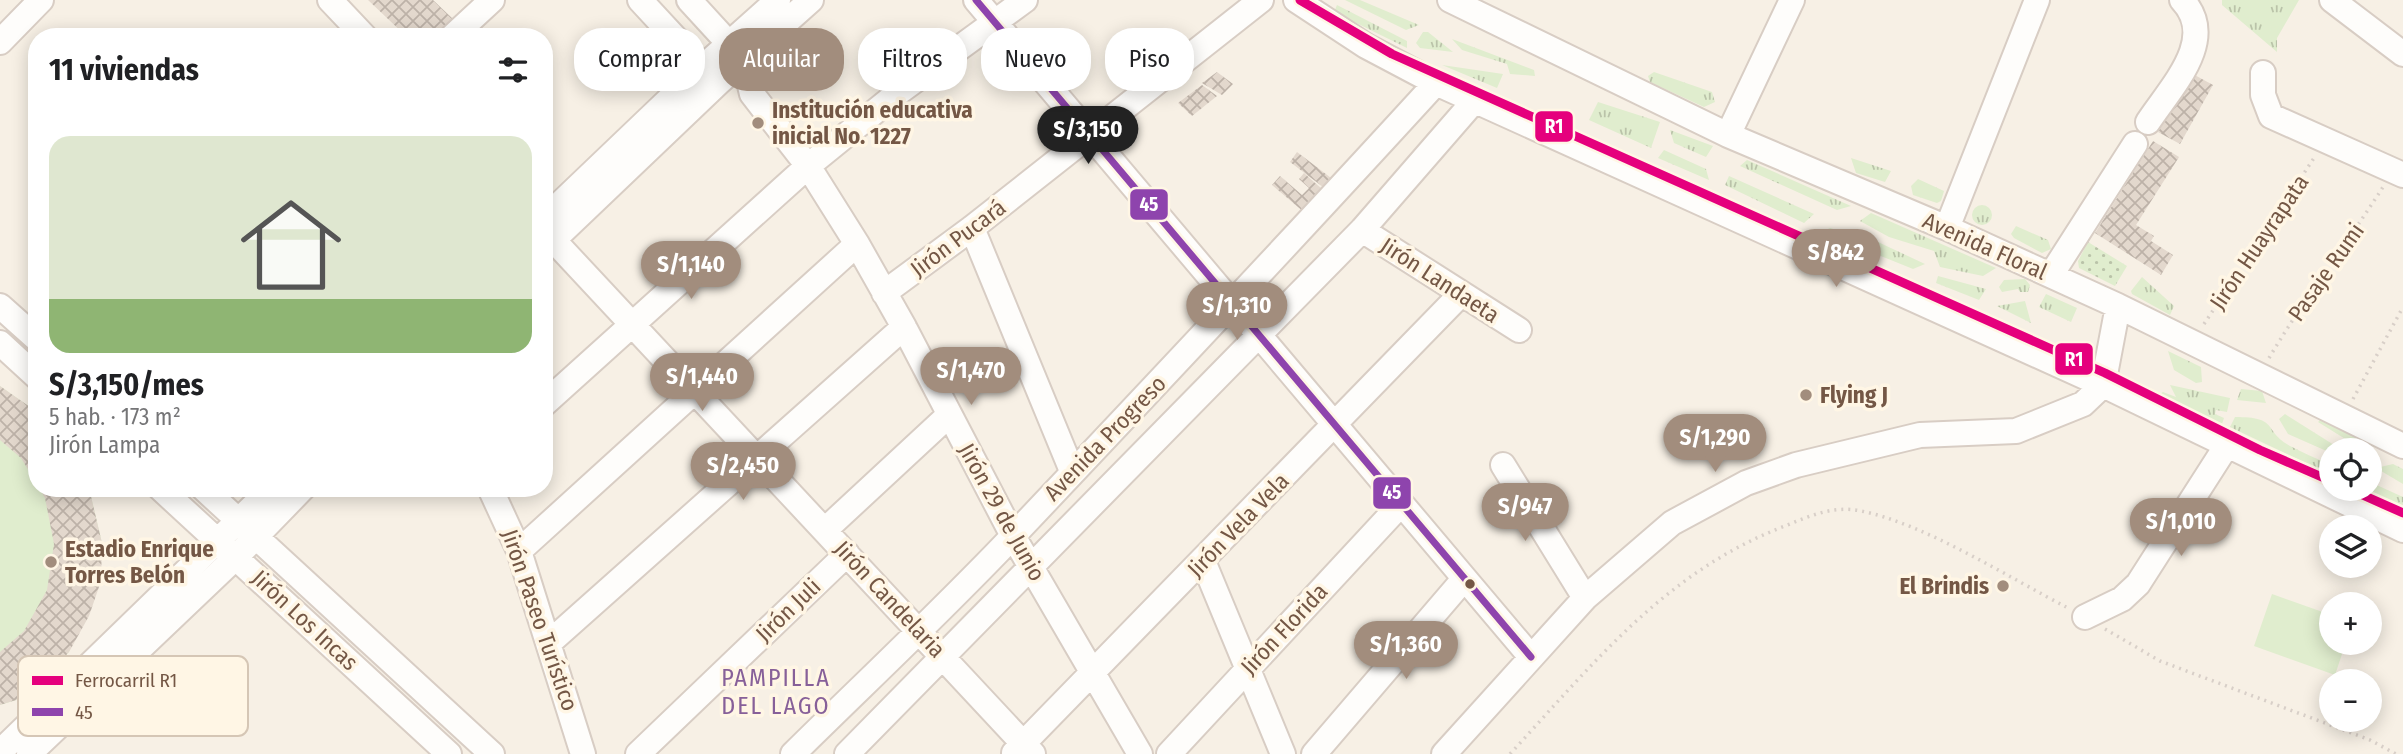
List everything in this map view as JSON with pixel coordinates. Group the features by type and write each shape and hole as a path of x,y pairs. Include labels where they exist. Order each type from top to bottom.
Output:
{"street":[{"path":"0,41 41,0"},
{"path":"330,0 356,28"},
{"path":"462,28 492,0"},
{"path":"640,0 710,75 752,94"},
{"name":"Jirón 29 de Junio","path":"689,0 719,32"},
{"path":"756,28 778,0"},
{"path":"771,28 811,0"},
{"path":"976,0 1531,657"},
{"path":"553,396 808,166 899,92 1025,0"},
{"name":"Jirón Pucará","path":"884,293 972,228 1261,0"},
{"path":"1296,0 1366,46 1436,83 2103,385 2403,530"},
{"name":"Avenida Floral","path":"1450,0 1728,135 1947,228 2118,306 2403,446"},
{"path":"1728,135 1792,0"},
{"path":"1947,228 2037,0"},
{"path":"2148,122 2197,44 2197,23 2193,12 2182,0"},
{"path":"2332,0 2403,54"},
{"path":"553,229 719,67"},
{"path":"2263,73 2263,95 2271,116 2399,173"},
{"name":"Avenida Progreso","path":"793,754 1013,536 1072,471 1234,304 1436,83"},
{"name":"Jirón 29 de Junio","path":"751,91 808,166 857,244 904,327 1013,536 1092,676 1140,754"},
{"name":"Avenida Progreso","path":"847,754 1362,230 1475,100"},
{"path":"2050,275 2134,144"},
{"path":"972,228 1072,471"},
{"name":"Jirón Landaeta","path":"1362,230 1519,330"},
{"name":"Jirón Candelaria","path":"553,241 943,655 1023,751"},
{"path":"519,551 693,390 857,244"},
{"name":"Jirón Vela Vela","path":"1023,751 1461,294"},
{"path":"0,306 28,331"},
{"path":"1444,754 1585,598 1672,523 1746,483 1796,465 1920,435 2016,431 2083,404 2103,385 2118,306"},
{"path":"550,642 904,327"},
{"path":"0,343 28,369"},
{"path":"825,530 949,415"},
{"path":"2085,617 2122,598 2138,584 2227,445"},
{"path":"1503,464 1585,598"},
{"name":"Jirón Los Incas","path":"170,497 449,754"},
{"name":"Jirón Los Incas","path":"213,497 492,754"},
{"path":"248,528 267,497"},
{"path":"122,656 248,528 291,497"},
{"name":"Jirón Paseo Turístico","path":"494,497 519,551 550,642 583,754"},
{"name":"Jirón Florida","path":"1169,754 1401,504"},
{"name":"Jirón Juli","path":"638,754 847,554"},
{"path":"1203,561 1283,754"},
{"path":"1314,754 1464,579"},
{"path":"0,752 32,747"}],"path":[{"name":"Jirón Huayrapata","path":"2192,342 2325,142"},
{"name":"Pasaje Rumi","path":"2259,375 2300,305 2399,173"},
{"path":"2344,416 2403,307"},
{"path":"1510,754 1615,639 1663,595 1689,575 1759,537 1824,511 1863,511 1916,530 2085,617 2160,661 2370,740 2396,754"}],"green space":[{"path":"1345,0 1360,0 1419,25 1406,30"},
{"path":"2222,0 2299,0 2277,38 2277,52 2222,5"},
{"path":"1337,5 1407,41 1407,48 1334,12"},
{"path":"1423,32 1428,32 1453,52 1420,48 1416,43"},
{"path":"1452,39 1534,70 1535,76 1510,74 1507,64 1462,50"},
{"path":"1442,65 1503,74 1497,88"},
{"path":"1654,72 1712,92 1715,102 1704,107 1650,82 1648,76"},
{"path":"1598,102 1660,122 1651,148 1589,120"},
{"path":"1670,130 1713,146 1706,157 1674,143"},
{"path":"1664,150 1706,169 1709,180 1658,158"},
{"path":"1851,158 1891,171 1885,182 1856,173"},
{"path":"1747,160 1851,206 1837,210 1740,166"},
{"path":"1729,176 1814,214 1804,223 1725,185"},
{"path":"1918,179 1944,191 1941,201 1937,203 1913,195 1911,186"},
{"path":"1982,205 1989,208 1992,215 1989,222 1982,225 1975,222 1972,215 1975,208"},
{"path":"1871,213 1996,268 1983,276 1940,267 1934,251 1889,237 1860,221"},
{"path":"2016,226 2048,240 2051,249 2042,253 2014,238 2011,234"},
{"path":"1830,228 1859,237 1851,246 1822,232"},
{"path":"1878,242 1925,264 1913,269 1871,252"},
{"path":"2088,242 2127,266 2115,286 2079,268 2078,261"},
{"path":"1938,276 1986,289 1979,300 1936,283"},
{"path":"2142,277 2174,306 2170,315 2132,294 2131,291"},
{"path":"2025,279 2030,285 2028,292 2020,292 2018,289 2002,292 1999,287 2004,280"},
{"path":"2046,294 2077,308 2071,322 2039,307"},
{"path":"2025,301 2031,323 1997,306"},
{"path":"2168,351 2201,367 2202,382 2196,383 2174,370"},
{"path":"2170,385 2230,398 2227,412 2216,410 2215,414 2224,418 2222,424 2158,395 2163,392 2176,397"},
{"name":"Estadio Enrique Torres Belón","path":"0,386 28,406 28,497 91,497 102,543 69,652 65,656 18,656 18,699 0,705"},
{"path":"2241,389 2262,391 2266,403 2237,400"},
{"path":"2285,414 2323,438 2319,438 2319,448 2288,434 2279,419"},
{"path":"2235,417 2259,419 2281,440 2319,459 2319,469 2230,427"},
{"path":"2321,419 2360,438 2344,438 2318,422"},
{"path":"2393,464 2403,469 2403,484 2382,472 2382,467"},
{"path":"2382,487 2403,497 2403,507 2382,497"},
{"path":"2272,594 2319,611 2319,655 2342,655 2337,669 2319,669 2254,646"}],"building":[{"path":"368,0 433,0 454,20 447,28 398,28"},
{"path":"1217,72 1233,84 1222,95 1202,83"},
{"path":"2191,73 2213,85 2180,144 2158,132"},
{"path":"1202,85 1217,96 1192,116 1178,103"},
{"path":"2153,141 2179,157 2136,225 2154,236 2151,241 2173,255 2161,275 2095,233"},
{"path":"1297,152 1335,181 1327,190 1290,162"},
{"path":"1304,173 1324,191 1305,213 1272,185 1280,176 1302,195 1309,188 1299,179"},
{"path":"0,386 28,406 28,469 21,458 0,440"},
{"path":"91,497 102,543 101,581 89,616 69,652 65,656 18,656 18,699 0,705 0,652 24,631 47,590 54,544 45,498"}],"rail line":[{"name":"R1","path":"1300,0 1392,54 2105,373 2260,450 2319,476"},
{"name":"R1","path":"2376,501 2403,513"}],"transit line":[{"name":"45","path":"976,0 1531,657"}],"place":[{"name":"Institución educativa inicial No. 1227","path":"758,123"},
{"name":"Flying J","path":"1806,395"},
{"name":"Estadio Enrique Torres Belón","path":"51,562"},
{"name":"El Brindis","path":"2003,586"}],"district":[{"name":"PAMPILLA DEL LAGO","path":"776,692"}]}
